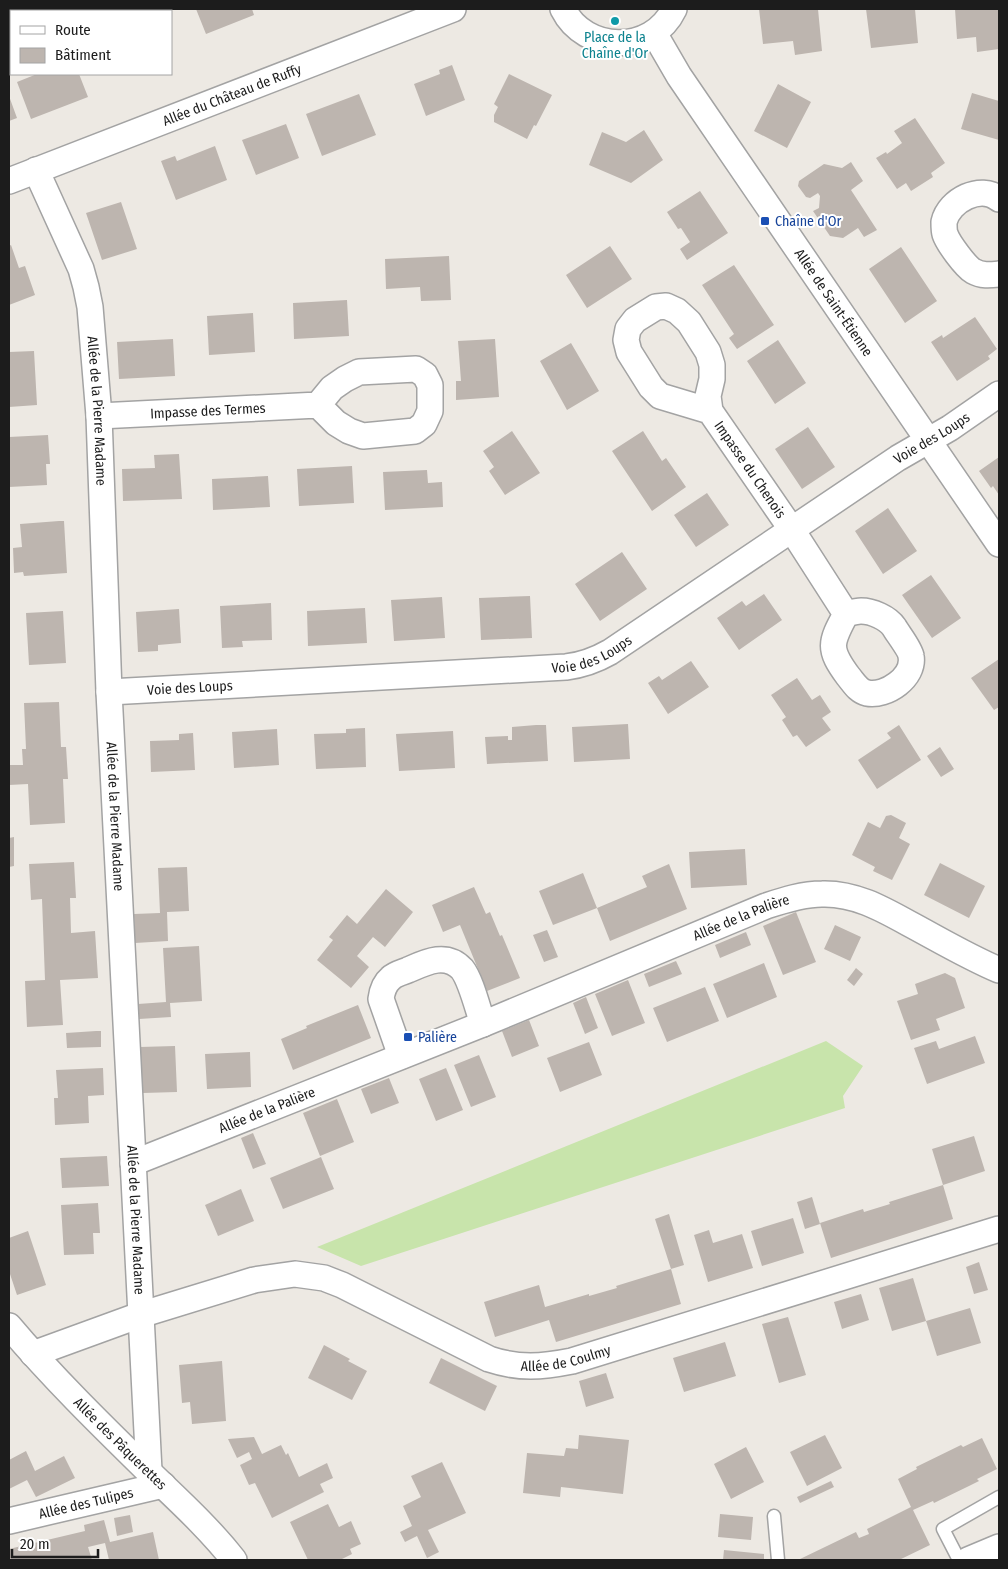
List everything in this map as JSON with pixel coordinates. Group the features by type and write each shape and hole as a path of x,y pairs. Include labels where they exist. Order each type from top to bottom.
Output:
{"street":[{"name":"Allée du Château de Ruffy","path":"9,181 454,9"},
{"path":"563,9 568,18 586,34 608,43 632,42 654,33 674,9"},
{"name":"Allée de Saint-Étienne","path":"654,33 679,76 999,544"},
{"name":"Allée de la Pierre Madame","path":"36,170 80,269 90,307 99,416 109,692 140,1315 156,1478"},
{"path":"999,199 995,195 984,192 972,193 958,202 947,214 944,224 944,234 964,264 973,271 988,276 999,274"},
{"name":"Voie des Loups","path":"109,692 566,667 582,665 597,660 898,458 950,428 999,394"},
{"name":"Impasse des Termes","path":"99,416 318,405"},
{"name":"Impasse du Chenois","path":"710,411 792,530 846,614"},
{"name":"Allée de la Palière","path":"133,1163 483,1024 766,906 808,895 842,895 861,900 999,970"},
{"path":"401,1056 381,999 383,989 391,977 431,960 444,959 454,963 462,970 467,978 483,1024"},
{"name":"Allée de Coulmy","path":"33,1354 140,1315 254,1280 281,1275 310,1275 342,1285 489,1359 515,1366 548,1366 572,1361 999,1229"},
{"name":"Allée des Pâquerettes","path":"9,1326 33,1354 194,1515 234,1560"},
{"name":"Allée des Tulipes","path":"9,1521 156,1478"},
{"path":"968,1560 998,1550"}],"lane":[{"path":"959,1560 943,1529 999,1498"},
{"path":"774,1516 778,1560"}],"green space":[{"path":"826,1041 863,1066 843,1096 845,1108 361,1266 317,1247"}],"building":[{"path":"196,9 252,9 254,15 206,34"},
{"path":"759,9 818,9 822,51 795,55 793,41 763,44"},
{"path":"866,9 915,9 918,43 871,48"},
{"path":"955,9 999,9 999,49 977,52 976,37 957,39"},
{"path":"452,65 465,100 426,116 414,84 440,74 439,70"},
{"path":"509,74 552,95 527,139 494,122 494,115 498,107 494,104"},
{"path":"34,75 79,75 88,97 31,119 17,82"},
{"path":"778,84 811,102 787,148 754,131"},
{"path":"972,93 999,101 999,140 961,129"},
{"path":"359,94 376,135 322,156 306,114"},
{"path":"9,96 17,118 9,121"},
{"path":"915,118 945,163 931,173 933,177 911,191 906,183 897,189 876,158 886,152 887,154 902,143 894,131"},
{"path":"286,124 299,158 256,175 242,140"},
{"path":"644,130 663,160 631,183 589,165 602,132 626,142"},
{"path":"215,146 227,180 176,200 161,161 175,156 177,161"},
{"path":"851,162 863,181 851,190 877,230 864,237 858,228 843,238 830,236 813,211 819,208 820,196 818,193 810,198 806,197 798,186 799,181 824,164 842,168"},
{"path":"700,191 728,233 687,260 680,249 690,242 681,228 678,229 667,212"},
{"path":"121,202 137,249 102,260 86,213"},
{"path":"11,245 19,268 25,266 35,295 9,305 9,246"},
{"path":"610,246 632,279 587,308 566,275"},
{"path":"901,247 937,301 905,323 869,269"},
{"path":"449,256 451,300 421,301 420,287 386,289 385,259"},
{"path":"734,265 774,325 737,349 729,338 734,334 702,285"},
{"path":"347,300 349,336 294,339 293,303"},
{"path":"253,313 255,352 209,355 207,316"},
{"path":"975,317 997,349 988,356 990,359 957,381 931,342 942,335 943,338"},
{"path":"173,339 175,376 119,379 117,342"},
{"path":"495,339 499,397 456,400 456,381 461,381 458,341"},
{"path":"778,340 806,383 775,404 747,361"},
{"path":"571,343 599,391 567,410 540,361"},
{"path":"34,351 37,405 9,407 9,352"},
{"path":"808,427 835,467 802,489 775,449"},
{"path":"512,431 540,473 505,495 489,471 494,467 483,451"},
{"path":"643,431 662,461 666,458 686,487 652,511 612,451"},
{"path":"48,435 50,464 46,464 47,485 9,487 9,437"},
{"path":"179,454 182,499 123,501 122,469 155,468 154,455"},
{"path":"999,457 999,495 993,486 991,488 979,471"},
{"path":"352,466 354,503 299,506 297,469"},
{"path":"427,470 428,483 442,482 443,507 385,510 383,472"},
{"path":"268,476 270,507 213,510 212,479"},
{"path":"707,493 729,525 696,547 674,515"},
{"path":"888,508 917,551 883,574 855,531"},
{"path":"64,521 67,573 24,576 23,572 14,573 13,548 22,547 20,524"},
{"path":"622,552 647,589 600,621 575,584"},
{"path":"931,575 961,618 932,638 902,595"},
{"path":"764,594 782,620 739,650 717,618 742,601 746,606"},
{"path":"530,596 532,638 481,640 479,598"},
{"path":"442,597 445,638 394,641 391,600"},
{"path":"271,603 272,640 242,641 243,647 222,648 220,606"},
{"path":"365,608 367,643 308,646 307,611"},
{"path":"179,609 181,643 158,645 158,651 138,652 136,612"},
{"path":"63,611 66,663 29,665 26,613"},
{"path":"999,659 999,707 994,710 971,678"},
{"path":"691,661 709,687 668,714 648,683 659,676 662,680"},
{"path":"797,678 812,700 820,695 831,712 822,718 831,730 806,747 797,735 793,737 782,720 786,717 771,695"},
{"path":"59,702 61,747 66,747 68,779 63,779 65,823 30,825 28,784 9,785 9,765 23,765 22,749 26,749 24,703"},
{"path":"628,724 630,759 574,762 572,727"},
{"path":"546,725 548,761 487,764 485,737 508,736 508,740 512,740 512,727"},
{"path":"899,725 921,760 877,789 858,760 891,738 887,733"},
{"path":"365,728 366,767 316,769 314,734 346,733 346,729"},
{"path":"277,729 279,765 234,768 232,732"},
{"path":"453,731 455,768 399,771 396,734"},
{"path":"193,733 195,770 151,772 150,741 179,740 179,734"},
{"path":"940,747 954,769 941,777 927,756"},
{"path":"891,815 906,823 899,838 910,844 892,880 873,871 875,867 852,855 868,822 880,828 886,816"},
{"path":"14,837 14,866 9,867 9,838"},
{"path":"745,849 747,885 691,888 689,852"},
{"path":"74,862 76,898 70,898 71,933 95,931 98,978 60,980 63,1025 27,1027 25,981 45,980 42,899 31,900 29,864"},
{"path":"940,863 985,886 969,918 924,895"},
{"path":"669,864 687,909 610,941 597,908 647,887 642,876"},
{"path":"187,867 189,911 167,912 168,941 135,943 134,914 160,913 158,868"},
{"path":"583,873 597,908 553,925 539,891"},
{"path":"474,887 486,914 490,912 500,936 502,935 520,978 487,991 460,925 443,932 432,905"},
{"path":"386,889 413,912 385,947 373,937 357,956 369,967 351,988 317,960 333,940 329,937 347,915 357,924"},
{"path":"796,912 816,962 783,975 763,926"},
{"path":"835,925 861,937 850,961 824,949"},
{"path":"547,930 558,957 544,962 533,935"},
{"path":"746,932 751,945 720,958 715,945"},
{"path":"199,946 202,1001 170,1003 171,1017 139,1019 138,1004 166,1002 163,948"},
{"path":"676,961 682,974 649,987 644,974"},
{"path":"764,963 777,997 727,1018 713,984"},
{"path":"856,968 863,974 854,986 847,980"},
{"path":"945,973 955,978 965,1008 936,1019 940,1030 911,1040 897,1001 918,994 915,984"},
{"path":"628,980 645,1023 612,1036 595,994"},
{"path":"705,987 719,1021 667,1042 653,1008"},
{"path":"586,997 598,1028 585,1034 573,1003"},
{"path":"358,1005 371,1038 293,1070 281,1039 307,1028 306,1026"},
{"path":"529,1020 539,1046 512,1057 502,1031"},
{"path":"101,1031 101,1047 67,1048 66,1033"},
{"path":"975,1036 985,1063 927,1084 914,1048 936,1041 939,1049"},
{"path":"589,1042 602,1075 560,1092 547,1058"},
{"path":"175,1046 177,1092 143,1093 140,1047"},
{"path":"250,1052 251,1087 207,1089 205,1054"},
{"path":"479,1055 496,1097 471,1107 454,1065"},
{"path":"103,1068 104,1095 88,1096 89,1123 55,1125 54,1098 58,1098 56,1070"},
{"path":"446,1068 463,1110 436,1121 419,1079"},
{"path":"389,1078 399,1103 371,1114 361,1089"},
{"path":"337,1099 354,1142 320,1156 303,1113"},
{"path":"253,1133 266,1164 253,1169 241,1138"},
{"path":"974,1136 985,1171 943,1185 932,1149"},
{"path":"107,1156 109,1186 62,1188 60,1158"},
{"path":"321,1157 334,1189 283,1209 270,1178"},
{"path":"943,1185 953,1219 831,1258 820,1223 863,1209 864,1212 890,1204 889,1202"},
{"path":"241,1189 254,1221 218,1236 205,1205"},
{"path":"812,1197 820,1224 805,1229 797,1202"},
{"path":"98,1203 100,1233 93,1233 94,1254 64,1255 61,1205"},
{"path":"669,1214 684,1265 671,1269 655,1219"},
{"path":"793,1218 804,1253 762,1266 751,1231"},
{"path":"709,1230 713,1243 742,1234 753,1268 708,1282 694,1235"},
{"path":"28,1231 46,1285 17,1295 9,1271 9,1238"},
{"path":"979,1262 988,1290 974,1294 966,1267"},
{"path":"671,1269 681,1304 556,1342 549,1320 495,1337 484,1302 539,1285 545,1307 617,1288 616,1286"},
{"path":"913,1278 926,1321 892,1331 879,1288"},
{"path":"861,1294 869,1320 842,1329 834,1302"},
{"path":"970,1308 981,1343 937,1356 926,1321"},
{"path":"788,1317 806,1375 779,1383 762,1324"},
{"path":"725,1342 736,1376 684,1392 673,1358"},
{"path":"324,1345 367,1371 352,1400 308,1378"},
{"path":"441,1358 497,1386 485,1411 429,1383"},
{"path":"222,1361 226,1421 192,1424 190,1402 182,1403 179,1365"},
{"path":"606,1373 614,1398 586,1407 579,1381"},
{"path":"579,1435 629,1440 623,1494 561,1487 560,1497 523,1493 527,1453 564,1456 566,1448 578,1449"},
{"path":"825,1435 842,1468 807,1486 790,1452"},
{"path":"254,1437 262,1454 281,1445 286,1455 288,1453 299,1477 327,1463 333,1478 320,1484 324,1492 272,1518 255,1483 249,1485 240,1465 252,1459 249,1452 237,1458 228,1439"},
{"path":"982,1438 997,1469 977,1479 979,1481 969,1486 934,1503 933,1501 913,1510 930,1545 899,1560 798,1560 856,1532 859,1538 869,1534 867,1529 911,1507 898,1479 917,1469 916,1467 961,1445 963,1447"},
{"path":"746,1447 764,1482 731,1499 714,1464"},
{"path":"26,1451 35,1471 64,1456 75,1478 36,1497 27,1480 9,1489 9,1460"},
{"path":"442,1462 466,1513 428,1530 439,1552 427,1558 417,1536 405,1542 400,1532 412,1526 403,1506 421,1497 411,1476"},
{"path":"831,1481 834,1487 800,1503 797,1497"},
{"path":"328,1504 339,1527 351,1521 361,1544 350,1549 352,1554 340,1560 308,1560 290,1522"},
{"path":"720,1514 753,1517 751,1540 718,1537"},
{"path":"130,1515 133,1532 117,1536 114,1518"},
{"path":"104,1520 110,1542 153,1532 159,1560 109,1560 105,1543 88,1547 92,1560 9,1560 9,1549 85,1531 84,1525"},
{"path":"724,1550 764,1554 764,1560 723,1560"}],"place":[{"name":"Place de la Chaîne d'Or","path":"615,21"},
{"name":"Chaîne d'Or","path":"765,221"},
{"name":"Palière","path":"408,1037"}]}
